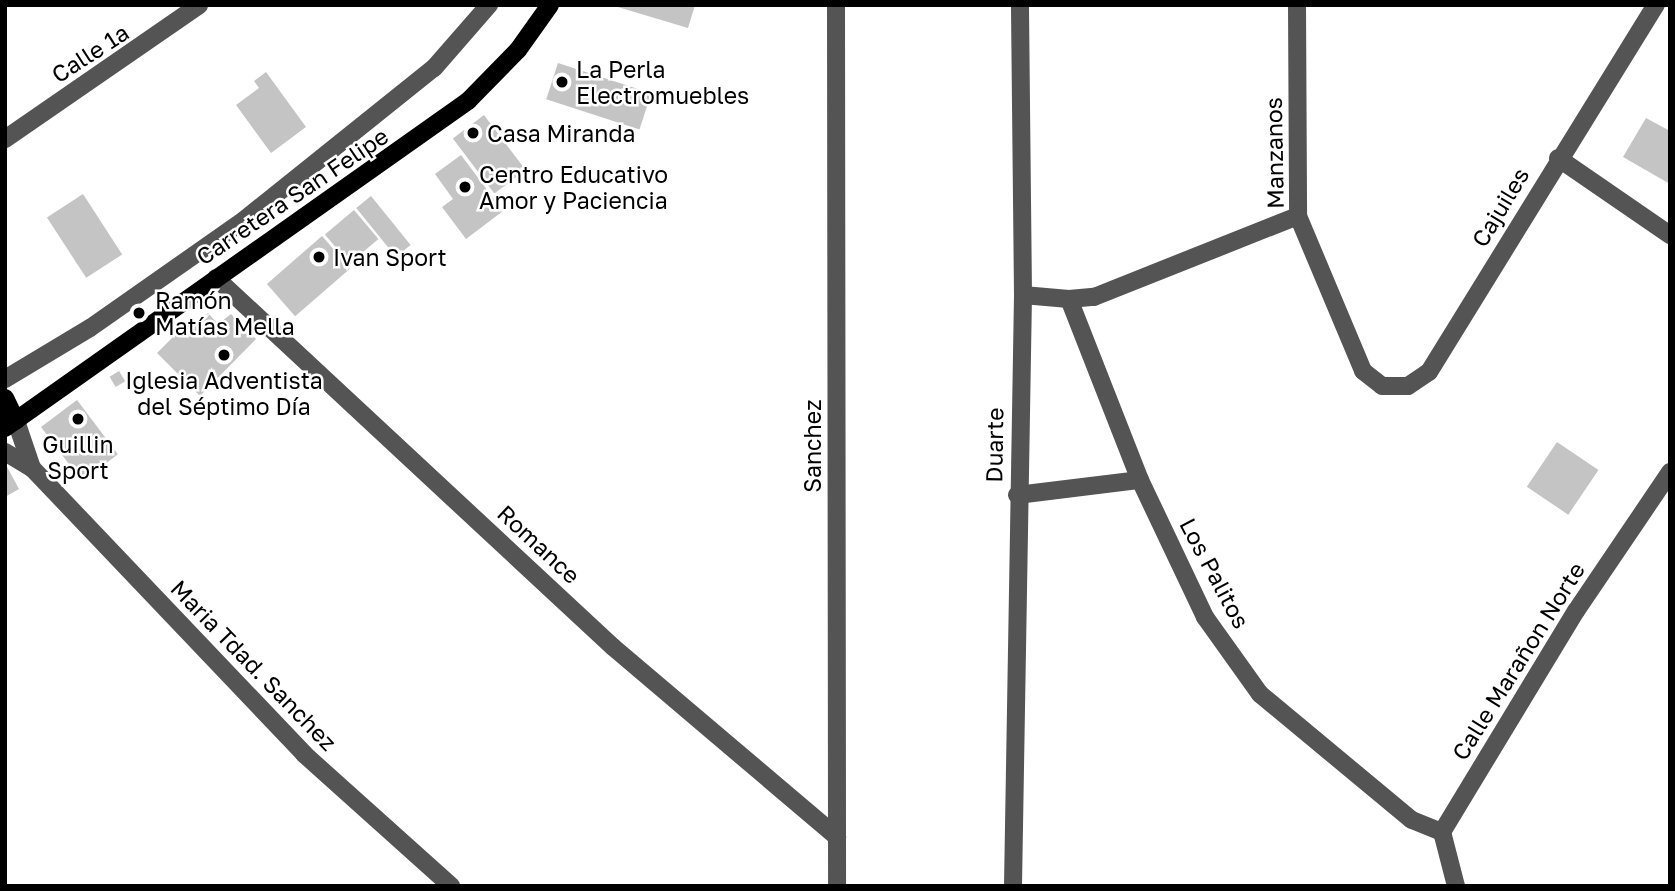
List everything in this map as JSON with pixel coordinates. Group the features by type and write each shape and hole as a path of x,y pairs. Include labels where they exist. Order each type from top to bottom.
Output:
{"main road":[{"name":"Carretera San Felipe","path":"11,425 468,101 518,50 550,5"},
{"path":"5,398 11,425"}],"street":[{"name":"Calle 1a","path":"5,139 199,5"},
{"path":"5,379 90,328 244,219 434,68 489,5"},
{"name":"Sanchez","path":"836,5 837,886"},
{"name":"Duarte","path":"1013,886 1017,495 1023,295 1020,5"},
{"name":"Manzanos","path":"1297,5 1298,216 1363,371"},
{"name":"Cajuiles","path":"1363,371 1382,386 1408,386 1429,372 1558,158 1656,5"},
{"path":"1558,158 1670,235"},
{"path":"1023,295 1069,299 1094,296 1298,216"},
{"name":"Romance","path":"216,278 613,647 837,837"},
{"name":"Los Palitos","path":"1069,299 1140,480 1205,617 1260,694 1412,820 1442,832"},
{"path":"11,425 32,468"},
{"path":"5,452 32,468"},
{"name":"Maria Tdad. Sanchez","path":"32,468 304,754 451,886"},
{"name":"Calle Marañon Norte","path":"1442,832 1576,611 1670,472"},
{"path":"1017,495 1140,480"},
{"path":"1442,832 1456,886"}],"building":[{"path":"611,5 695,5 688,28"},
{"path":"558,63 651,93 639,129 546,99"},
{"path":"266,72 306,127 271,153 236,105 259,88 254,81"},
{"path":"484,115 526,170 494,194 453,138"},
{"path":"1646,118 1670,131 1670,184 1623,157"},
{"name":"Centro Educativo Amor y Paciencia","path":"461,155 503,211 466,239 442,207 453,199 435,174"},
{"path":"83,194 122,254 86,278 47,217"},
{"path":"371,196 411,245 396,257 356,208"},
{"path":"354,210 378,239 349,264 325,234"},
{"path":"322,236 350,268 295,316 267,284"},
{"path":"208,313 218,324 231,314 256,339 200,396 157,353 182,328 186,333"},
{"path":"119,371 125,381 116,387 110,377"},
{"path":"77,400 118,454 82,481 41,427"},
{"path":"1557,442 1598,470 1568,515 1527,487"},
{"path":"5,463 19,489 5,497"}],"place":[{"name":"La Perla Electromuebles","path":"562,82"},
{"name":"Casa Miranda","path":"473,133"},
{"name":"Centro Educativo Amor y Paciencia","path":"465,187"},
{"name":"Ivan Sport","path":"319,257"},
{"name":"Ramón Matías Mella","path":"139,313"},
{"name":"Iglesia Adventista del Séptimo Día","path":"224,355"},
{"name":"Guillin Sport","path":"78,419"}]}
